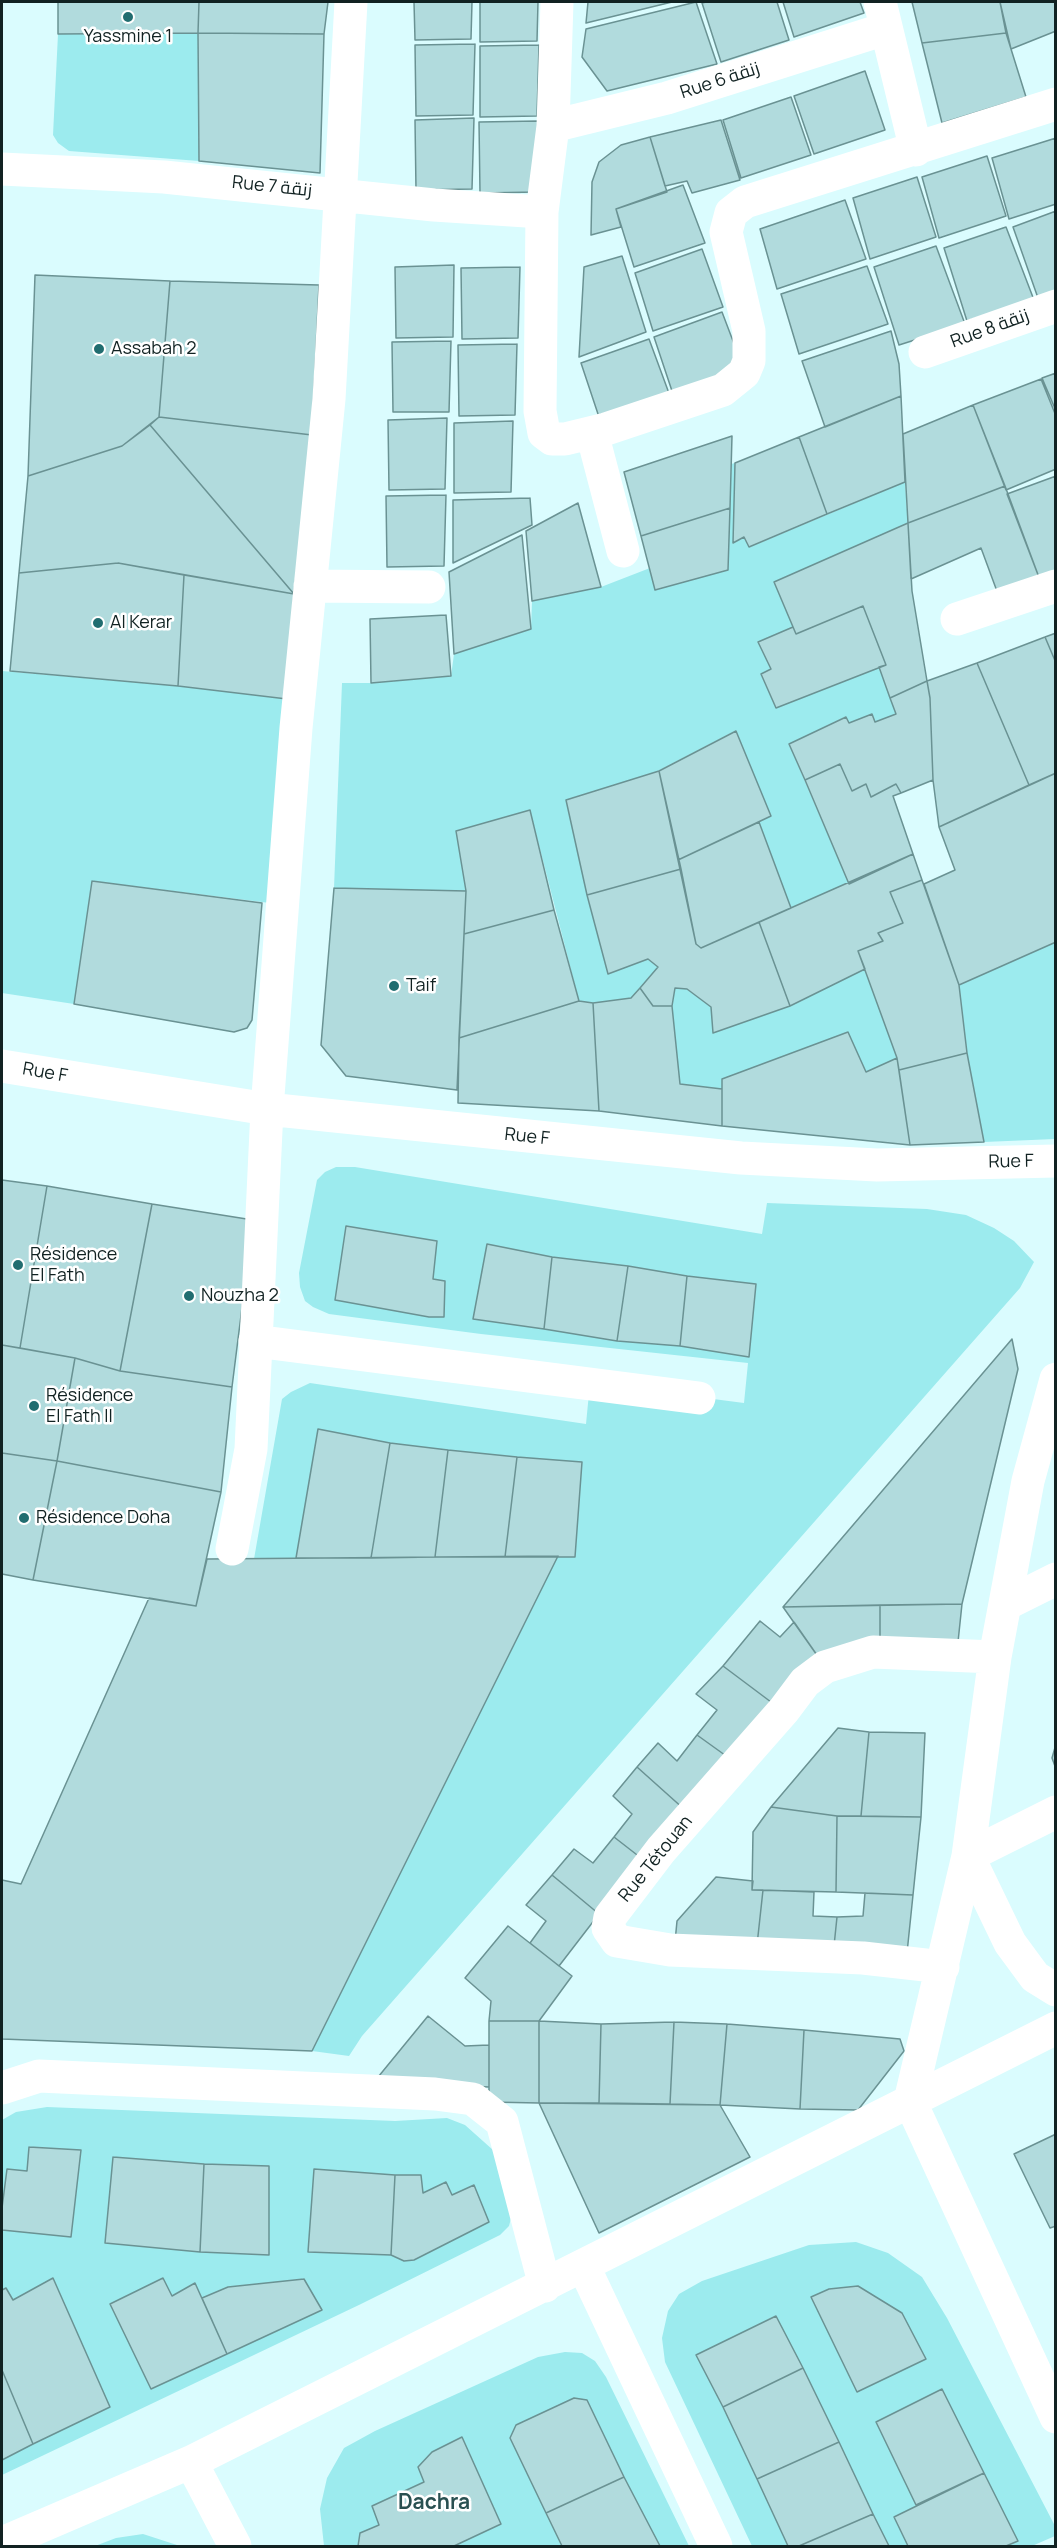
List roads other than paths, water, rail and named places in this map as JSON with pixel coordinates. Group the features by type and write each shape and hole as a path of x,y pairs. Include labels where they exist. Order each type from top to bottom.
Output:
{"street":[{"path":"232,1549 251,1449 267,1109 296,728 329,399 351,2"},
{"path":"557,2 553,126 542,212 540,421 544,433 552,439 565,439 592,433 723,390 744,374 749,361 749,331 726,232 731,213 745,202 1056,104"},
{"path":"883,15 916,150"},
{"name":"Rue 6 زنقة","path":"553,126 667,98 883,15"},
{"name":"Rue 7 زنقة","path":"2,169 164,177 339,193 434,205 542,212"},
{"name":"Rue 8 زنقة","path":"925,352 1056,306"},
{"path":"592,433 623,551"},
{"path":"310,586 429,587"},
{"path":"957,619 1056,586"},
{"name":"Rue F","path":"2,1066 267,1109 741,1158 878,1165 1056,1161"},
{"path":"255,1341 699,1398"},
{"path":"1056,1379 1028,1481 995,1658 968,1856 910,2101 1056,2417"},
{"path":"1006,1604 1056,1579"},
{"name":"Rue Tétouan","path":"943,1967 863,1958 670,1950 617,1941 608,1928 610,1917 616,1908 661,1850 806,1682 825,1667 873,1652 995,1658"},
{"path":"968,1856 1056,1812"},
{"path":"968,1856 1010,1943 1035,1977 1056,1990"},
{"path":"2,2543 191,2462 1056,2028"},
{"path":"2,2088 39,2076 435,2094 473,2099 502,2122 545,2286"},
{"path":"584,2266 716,2547"},
{"path":"191,2462 236,2547"}],"place":[{"name":"Yassmine 1","path":"128,17"},
{"name":"Assabah 2","path":"99,349"},
{"name":"Al Kerar","path":"98,623"},
{"name":"Taif","path":"394,986"},
{"name":"Résidence El Fath","path":"18,1265"},
{"name":"Nouzha 2","path":"189,1296"},
{"name":"Résidence El Fath II","path":"34,1406"},
{"name":"Résidence Doha","path":"24,1518"}],"district":[{"name":"Dachra","path":"434,2503"}]}
